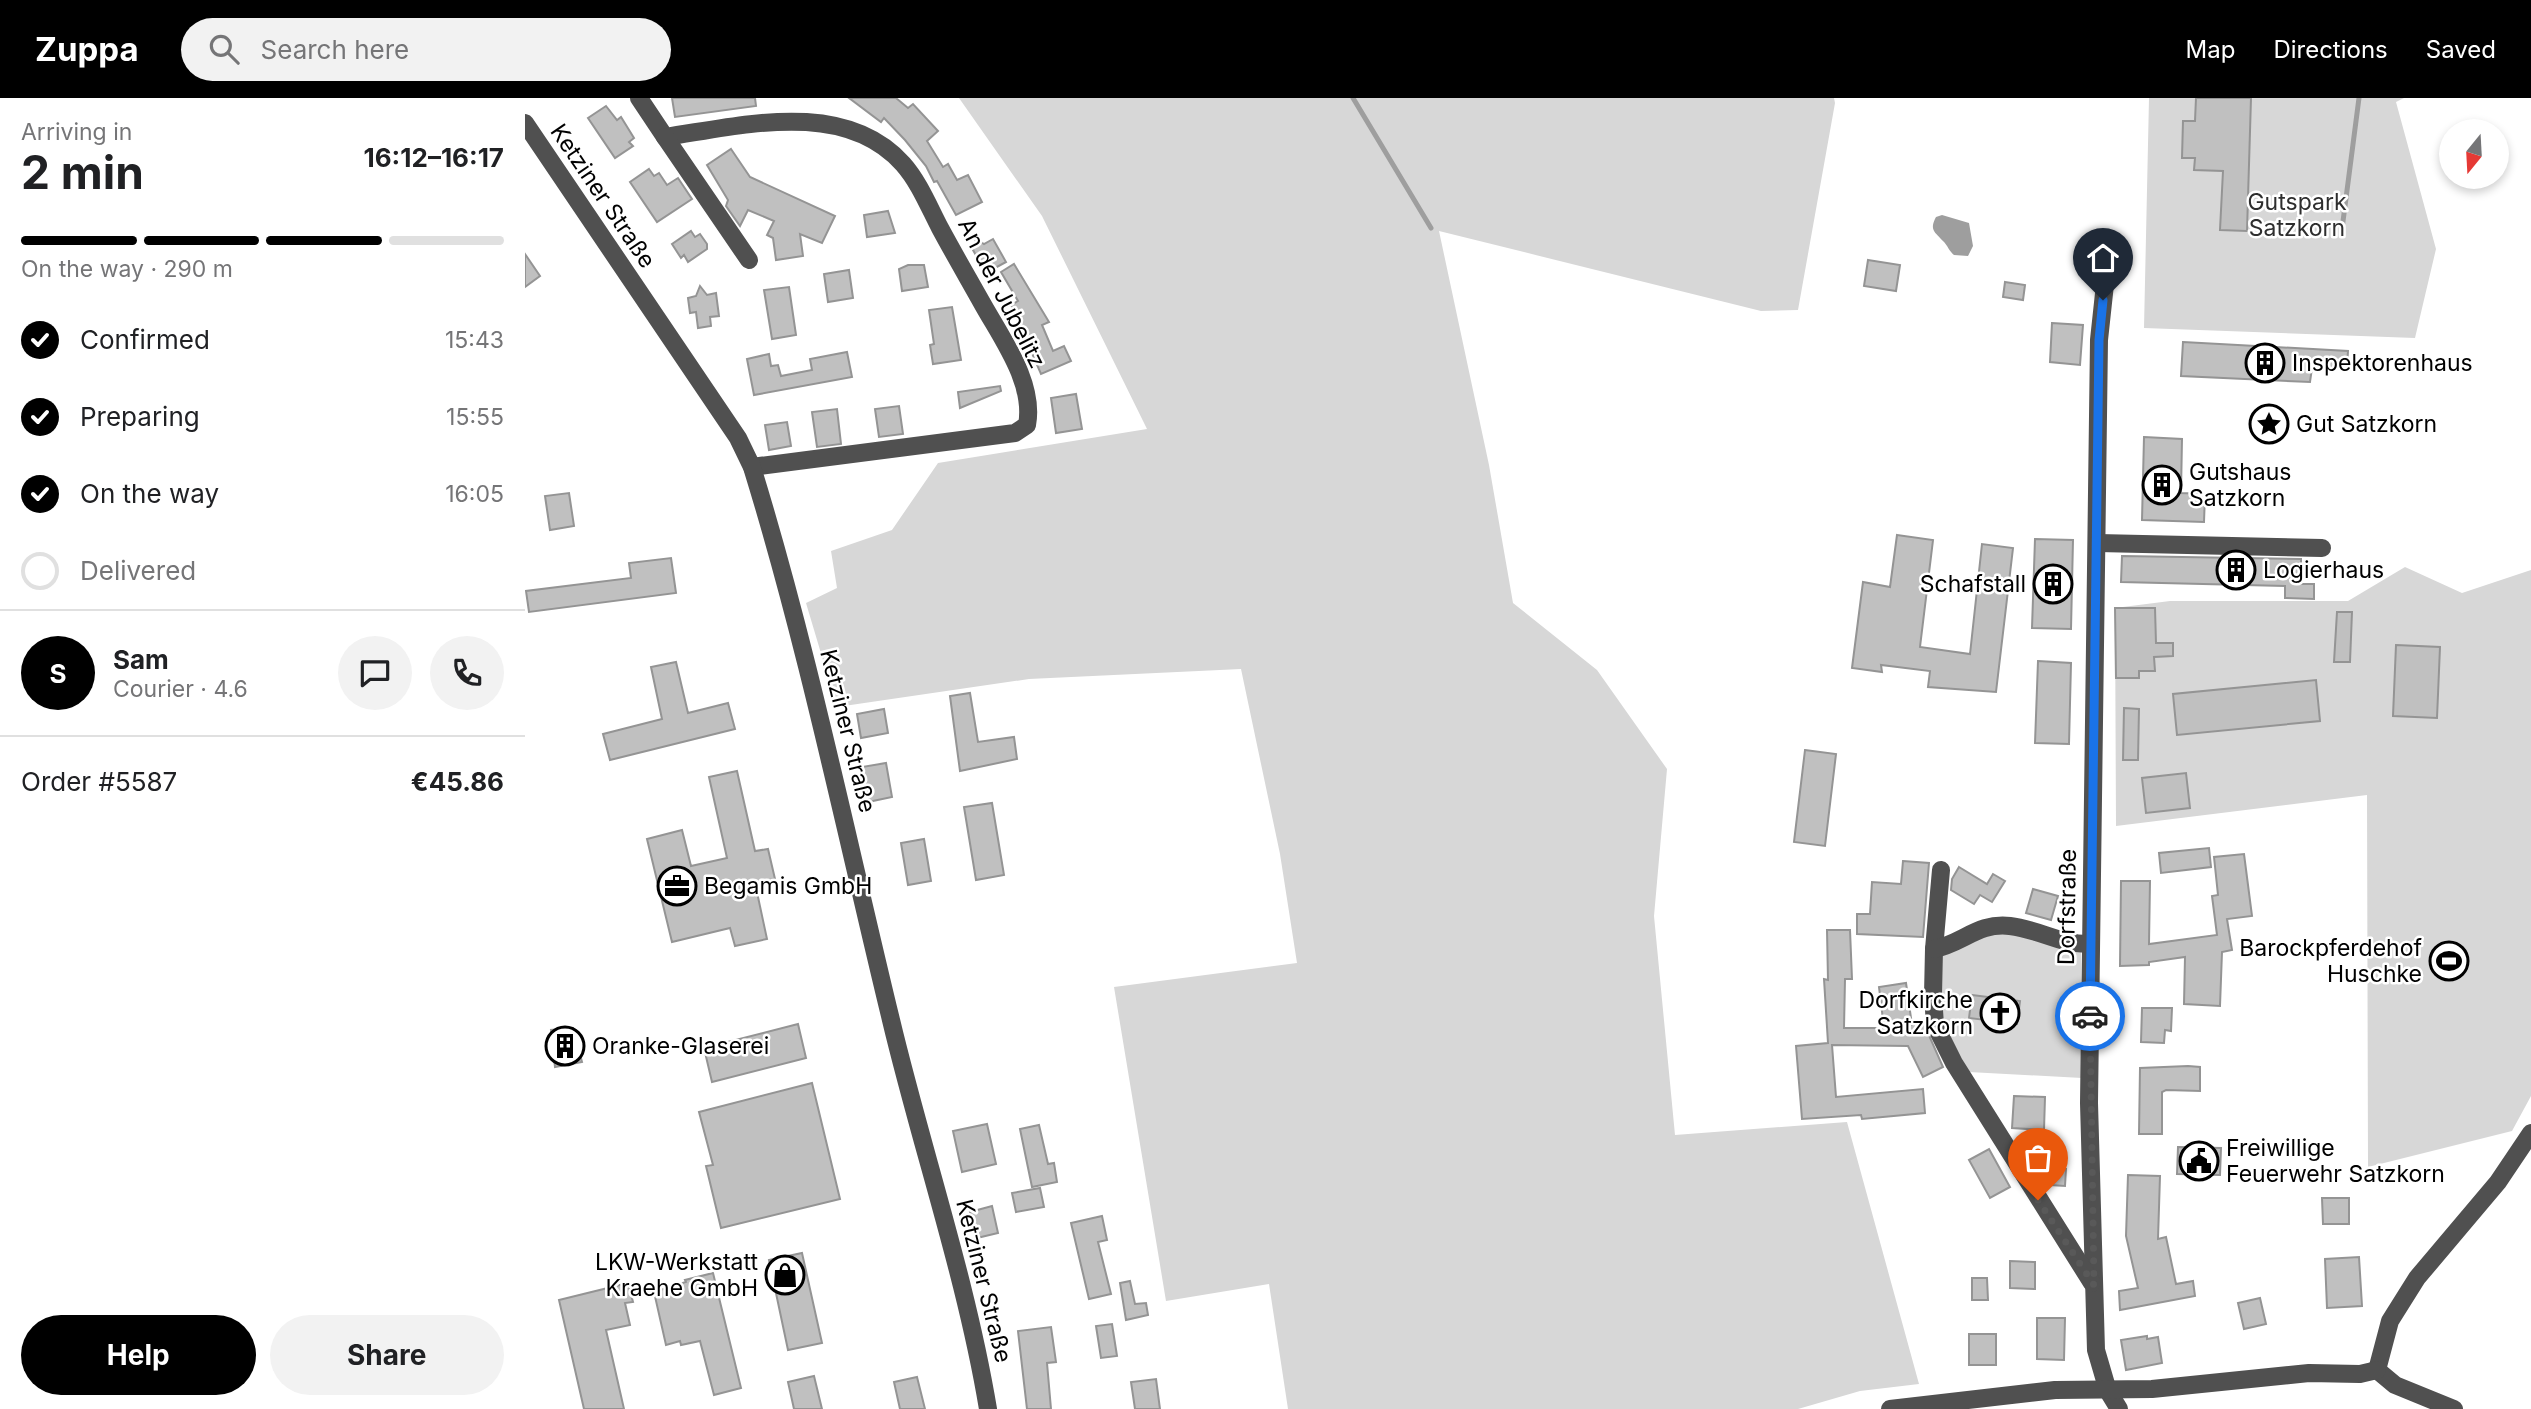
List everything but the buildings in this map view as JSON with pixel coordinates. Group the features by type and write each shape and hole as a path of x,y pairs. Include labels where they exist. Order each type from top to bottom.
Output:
{"street":[{"path":"639,98 749,260"},
{"name":"An der Jubelitz","path":"665,137 782,119 819,121 846,127 879,142 903,163 921,191 1013,358 1030,409 1027,425 1015,433 752,467"},
{"name":"Ketziner Straße","path":"525,123 738,438 752,467 825,733 891,1020 941,1205 988,1409"},
{"name":"Dorfstraße","path":"2109,247 2099,340 2089,1102 2096,1350 2108,1391 2119,1409"},
{"path":"2098,543 2322,548"},
{"path":"1941,870 1934,949 1935,1024 1954,1063 2094,1285"},
{"path":"1934,949 1949,946 1968,933 1986,927 2010,925 2073,945 2090,944"},
{"path":"2377,1370 2390,1321 2417,1278 2498,1182 2531,1133"},
{"path":"1890,1409 2055,1390 2152,1389 2309,1373 2360,1374 2377,1370"},
{"path":"2377,1370 2395,1385 2454,1409"}],"green space":[{"path":"959,98 1834,98 1798,310 1761,311 1439,231 1489,465 1513,603 1597,670 1667,769 1654,916 1675,1135 1847,1122 1919,1384 1860,1391 1798,1409 1288,1409 1269,1284 1166,1301 1114,987 1297,963 1280,854 1241,669 1029,679 837,707 806,603 837,588 831,551 892,530 938,463 1147,429 1042,216"},
{"name":"Gutspark Satzkorn","path":"2149,98 2404,98 2396,102 2436,249 2415,338 2144,328"},
{"name":"Barockpferdehof Huschke","path":"2405,567 2462,593 2531,570 2531,1096 2512,1131 2368,1167 2367,795 2116,826 2115,608 2170,601 2348,601"},
{"path":"2009,931 2081,952 2082,1078 1969,1072 1943,1023 1938,958 1969,939"}],"shaded area":[{"path":"1942,215 1969,223 1973,246 1968,256 1954,255 1934,230 1936,217"}],"waterway":[{"path":"1353,98 1431,228"},
{"path":"2342,229 2359,98"}],"way so far":[{"path":"2038,1200 2094,1285 2089,1102 2090,1016"}],"place":[{"name":"Inspektorenhaus","path":"2265,363"},
{"name":"Gut Satzkorn","path":"2269,424"},
{"name":"Gutshaus Satzkorn","path":"2162,485"},
{"name":"Logierhaus","path":"2236,570"},
{"name":"Schafstall","path":"2053,584"},
{"name":"Begamis GmbH","path":"677,886"},
{"name":"Barockpferdehof Huschke","path":"2449,961"},
{"name":"Dorfkirche Satzkorn","path":"2000,1013"},
{"name":"Oranke-Glaserei","path":"565,1046"},
{"name":"Freiwillige Feuerwehr Satzkorn","path":"2199,1161"},
{"name":"LKW-Werkstatt Kraehe GmbH","path":"785,1275"}],"route":[{"path":"2090,1016 2099,340 2103,300"}]}
